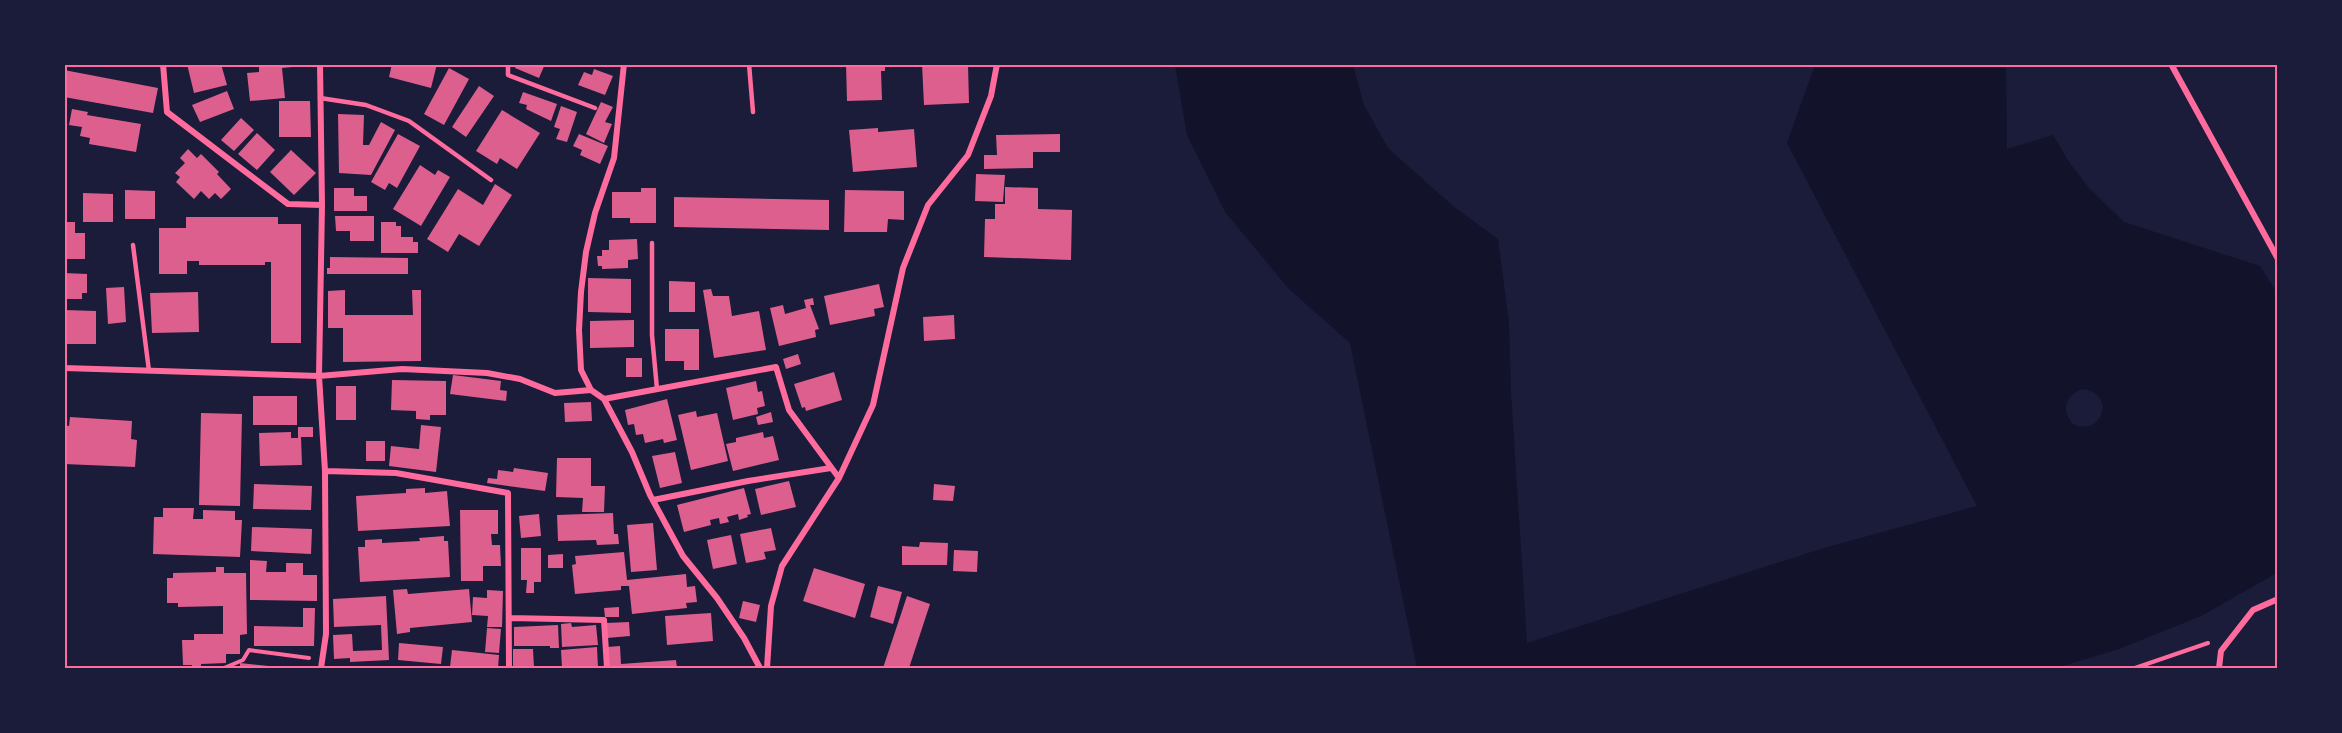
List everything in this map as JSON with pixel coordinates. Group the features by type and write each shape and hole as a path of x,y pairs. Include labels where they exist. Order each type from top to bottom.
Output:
{"street":[{"path":"163,64 167,112 288,204 322,205"},
{"path":"320,64 322,205 319,376 326,471 326,634 321,669"},
{"path":"624,64 614,158 595,213 586,252 579,330 582,369 591,390 604,399 683,556 717,598 744,638 760,669"},
{"path":"767,669 771,606 782,566 838,478 873,405 903,268 928,205 968,155 991,96 997,64"},
{"path":"2171,64 2277,259"},
{"path":"604,399 776,367 789,410 838,478"},
{"path":"64,368 319,376 402,369 487,373 520,379 555,393 591,390"},
{"path":"653,500 748,481 831,468"},
{"path":"326,471 396,473 508,493 509,669"},
{"path":"2219,669 2221,651 2253,610 2277,599"},
{"path":"510,618 604,620 607,669"}],"lane":[{"path":"508,64 508,75 596,108"},
{"path":"749,64 753,112"},
{"path":"320,98 366,105 409,121 491,180"},
{"path":"652,243 652,335 657,389"},
{"path":"133,245 149,371"}],"path":[{"path":"2135,669 2210,643 2226,644"},
{"path":"224,669 243,660 249,651 322,660"}],"shaded area":[{"path":"1175,65 1353,65 1364,105 1388,148 1454,207 1498,239 1509,323 1511,393 1527,643 1824,548 1977,506 1787,143 1815,65 2006,65 2007,149 2053,135 2069,162 2089,188 2124,222 2260,266 2274,288 2277,298 2277,573 2201,616 2119,649 2056,668 1417,668 1350,343 1289,289 1225,212 1187,135","holes":["2082,389 2096,394 2103,406 2097,421 2084,427 2073,424 2066,409 2072,395"]}],"building":[{"path":"187,64 221,64 227,85 194,93"},
{"path":"259,64 303,64 303,66 282,68 285,98 250,101 247,73 259,72"},
{"path":"392,64 437,64 431,88 389,77"},
{"path":"516,64 545,64 539,78 515,68"},
{"path":"846,64 885,64 885,71 881,71 882,100 847,101"},
{"path":"922,64 968,64 969,103 924,105"},
{"path":"449,68 469,79 444,125 424,114"},
{"path":"594,69 613,76 605,95 578,85 584,72 592,75"},
{"path":"64,70 158,88 153,113 64,97"},
{"path":"479,86 494,96 466,137 452,127"},
{"path":"227,91 234,109 200,122 192,105"},
{"path":"523,92 557,104 551,121 526,109 527,105 519,103"},
{"path":"279,101 310,101 311,137 279,137"},
{"path":"601,102 613,107 605,122 612,124 604,143 586,134"},
{"path":"561,106 577,112 567,142 556,139 560,129 554,127"},
{"path":"72,109 88,112 87,115 141,124 136,152 89,144 90,138 80,136 82,127 69,125"},
{"path":"502,110 540,133 517,169 500,158 497,164 476,151"},
{"path":"338,114 364,115 363,145 369,145 381,122 395,130 371,175 339,173"},
{"path":"241,118 254,130 234,151 221,140"},
{"path":"878,128 878,132 914,129 917,167 853,172 849,130"},
{"path":"257,133 275,150 257,170 238,154"},
{"path":"398,134 420,146 397,188 389,183 385,190 371,182"},
{"path":"579,134 608,146 600,164 580,155 582,150 573,146"},
{"path":"1060,134 1060,152 1033,152 1033,168 984,169 984,155 997,155 996,135"},
{"path":"188,149 197,158 201,154 219,172 217,174 231,189 221,199 215,193 209,199 201,191 194,199 176,182 180,177 175,173 185,163 180,158"},
{"path":"291,150 316,173 294,195 270,172"},
{"path":"420,165 435,175 438,170 450,177 421,226 393,209"},
{"path":"976,174 1005,175 1003,202 975,201"},
{"path":"495,184 512,195 479,246 459,234 448,252 427,239 458,189 483,205"},
{"path":"1005,187 1038,188 1038,209 1072,210 1071,260 984,257 985,219 995,219 995,204 1005,204"},
{"path":"334,188 354,188 354,196 367,196 367,211 334,211"},
{"path":"641,188 656,188 656,223 630,223 630,218 612,218 612,192 641,192"},
{"path":"125,190 155,191 155,219 125,219"},
{"path":"845,190 904,191 904,220 888,219 887,232 844,232"},
{"path":"83,193 113,194 113,222 83,222"},
{"path":"674,197 829,200 829,230 674,227"},
{"path":"335,216 374,216 374,241 350,241 350,231 336,231"},
{"path":"186,217 278,217 278,224 301,224 301,343 271,343 271,262 265,262 265,265 199,265 199,261 187,261 187,274 159,274 159,228 186,228"},
{"path":"64,222 75,222 75,233 85,233 85,259 64,259"},
{"path":"381,222 396,222 396,226 401,226 401,237 413,237 413,242 418,242 418,253 381,253"},
{"path":"637,239 638,259 628,260 628,268 602,269 602,266 598,266 597,256 602,256 602,250 609,250 609,240"},
{"path":"330,257 408,258 408,274 327,274 327,268 330,268"},
{"path":"64,273 87,274 87,293 82,293 82,299 64,299"},
{"path":"588,278 631,279 631,313 588,312"},
{"path":"669,281 695,282 695,312 669,312"},
{"path":"879,284 884,307 874,309 875,316 830,325 824,296"},
{"path":"124,287 126,322 108,324 106,288"},
{"path":"711,289 713,296 729,296 732,316 759,311 766,350 714,358 703,290"},
{"path":"345,290 345,315 413,315 412,290 421,290 421,361 343,362 343,328 328,328 328,291"},
{"path":"198,292 199,332 152,333 150,293"},
{"path":"813,298 814,305 810,305 819,329 815,330 816,337 779,346 770,308 783,305 785,314 806,308 804,300"},
{"path":"64,310 96,311 96,344 64,344"},
{"path":"954,315 955,339 924,341 923,317"},
{"path":"634,320 634,347 590,348 590,321"},
{"path":"665,329 699,329 699,370 684,370 684,361 665,361"},
{"path":"798,354 801,364 786,369 783,359"},
{"path":"626,358 642,358 642,377 626,377"},
{"path":"834,372 842,400 806,411 805,407 802,408 794,384"},
{"path":"453,375 501,381 500,390 507,391 506,401 450,394"},
{"path":"392,380 446,381 446,415 430,415 430,420 416,419 416,411 391,410"},
{"path":"756,381 758,392 762,391 765,406 757,408 758,414 733,420 726,388"},
{"path":"336,386 356,386 356,420 336,420"},
{"path":"253,396 297,396 297,425 253,425"},
{"path":"667,399 677,440 664,443 663,439 645,443 643,434 636,435 634,424 628,425 625,410"},
{"path":"591,402 592,421 565,422 564,403"},
{"path":"696,411 697,417 717,413 728,461 691,470 678,415"},
{"path":"771,412 773,422 758,425 756,417"},
{"path":"201,413 242,414 240,506 199,505"},
{"path":"70,417 132,421 131,439 137,440 135,467 64,464 64,425 69,426"},
{"path":"421,425 441,427 436,472 389,466 391,446 419,449"},
{"path":"298,427 313,427 313,437 301,437 302,465 260,466 259,433 291,432 291,438 298,438"},
{"path":"763,432 764,438 773,436 779,460 733,471 726,444 736,442 736,438"},
{"path":"366,441 385,441 385,461 366,461"},
{"path":"675,452 682,483 660,488 652,456"},
{"path":"557,458 591,458 591,486 605,486 604,512 582,512 583,498 556,497"},
{"path":"514,468 548,473 545,491 487,483 488,478 497,479 498,470 513,472"},
{"path":"789,481 796,507 761,515 755,489"},
{"path":"254,484 312,486 311,510 253,509"},
{"path":"934,484 955,486 953,501 933,500"},
{"path":"425,488 425,493 447,491 450,526 358,531 356,496 406,493 406,489"},
{"path":"744,488 751,514 747,515 748,517 739,520 738,514 727,517 729,522 720,524 719,518 710,520 711,525 684,532 677,505"},
{"path":"163,508 194,508 193,519 203,519 203,510 235,511 235,520 242,520 240,557 153,554 154,517 163,517"},
{"path":"460,510 498,510 498,534 491,534 492,545 500,545 501,566 483,566 483,581 461,581"},
{"path":"613,513 614,534 618,534 619,544 597,545 596,540 558,541 557,515"},
{"path":"539,514 541,536 521,538 519,516"},
{"path":"653,523 657,570 631,572 627,525"},
{"path":"252,527 312,529 311,554 251,551"},
{"path":"771,528 776,550 764,552 766,559 746,563 740,534"},
{"path":"731,535 737,564 713,569 707,540"},
{"path":"444,536 444,541 448,541 450,577 360,582 358,547 365,547 365,540 382,539 382,543 420,541 419,538"},
{"path":"920,542 948,543 947,565 902,565 902,546 919,547"},
{"path":"521,548 541,548 541,582 534,582 534,593 526,593 527,580 521,580"},
{"path":"954,550 978,551 977,572 953,571"},
{"path":"624,552 627,580 686,574 687,587 695,586 697,602 686,603 687,608 632,614 629,586 621,586 621,590 575,594 572,565 576,564 575,556"},
{"path":"563,554 563,568 548,568 548,555"},
{"path":"250,560 267,561 266,572 286,572 286,563 303,563 303,575 317,575 317,601 250,600"},
{"path":"216,567 224,567 224,573 246,573 247,634 240,635 240,654 226,654 226,663 201,664 201,666 192,667 192,665 183,665 182,640 194,640 194,634 223,634 223,606 178,607 178,603 167,603 167,578 173,578 173,573 216,572"},
{"path":"814,568 865,584 855,618 803,601"},
{"path":"878,586 902,592 893,624 870,617"},
{"path":"407,589 408,594 469,589 472,622 410,628 410,632 397,634 393,590"},
{"path":"487,590 503,591 502,627 487,627 488,616 472,615 473,597 487,598"},
{"path":"386,596 389,660 350,662 350,658 334,659 333,635 352,634 353,651 382,650 381,625 334,627 333,599"},
{"path":"907,596 930,604 909,668 883,668"},
{"path":"743,601 760,605 756,622 739,618"},
{"path":"619,607 619,617 605,617 604,608"},
{"path":"303,608 315,608 314,646 254,646 254,626 303,627"},
{"path":"711,613 713,641 667,645 665,616"},
{"path":"629,622 630,636 607,638 606,623"},
{"path":"571,623 572,627 596,625 598,645 562,647 561,624"},
{"path":"558,625 559,648 514,646 514,627"},
{"path":"487,628 501,629 499,653 485,652"},
{"path":"399,643 443,647 441,664 398,660"},
{"path":"620,646 621,664 676,660 677,668 609,668 607,647"},
{"path":"597,647 598,668 562,668 561,650"},
{"path":"513,649 533,649 534,668 513,668"},
{"path":"452,650 499,655 498,668 450,667"},
{"path":"240,663 278,667 278,668 240,668"}]}
